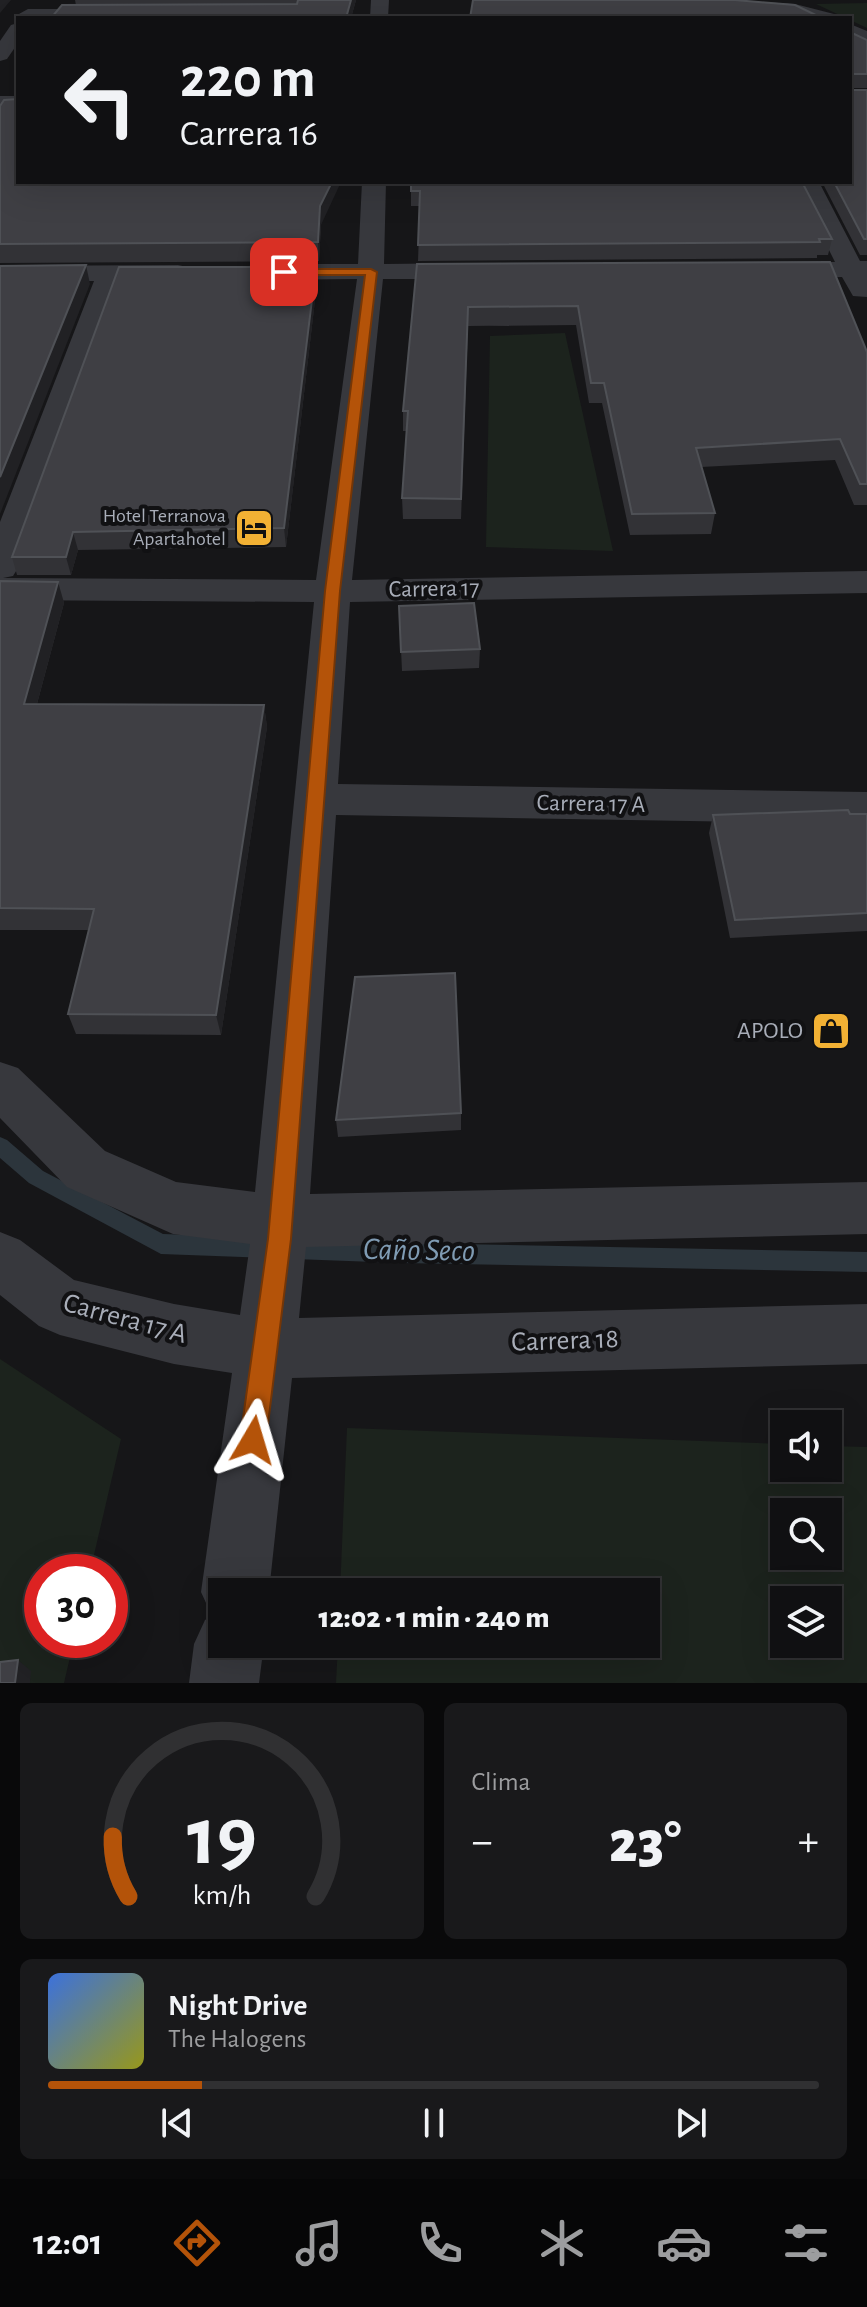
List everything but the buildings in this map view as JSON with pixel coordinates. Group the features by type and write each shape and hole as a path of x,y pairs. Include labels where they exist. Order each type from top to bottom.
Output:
{"street":[{"path":"736,4 800,4 824,16"},
{"path":"120,16 136,15"},
{"path":"0,55 16,33"},
{"path":"237,1578 280,1230 333,591 371,272 374,184"},
{"path":"808,184 860,270 867,299"},
{"path":"743,270 860,270"},
{"path":"233,273 511,271"},
{"path":"0,568 110,273"},
{"path":"0,274 202,273"},
{"name":"Carrera 17","path":"0,589 333,591 867,582"},
{"name":"Carrera 17 A","path":"315,799 867,808"},
{"path":"0,1084 86,1169 173,1208 280,1230 867,1208"},
{"name":"Carrera 17 A","path":"0,1259 60,1306 174,1334 266,1338"},
{"name":"Carrera 18","path":"266,1338 867,1334"},
{"path":"224,1683 227,1658"}],"shaded area":[{"path":"867,3 867,28 852,21 852,16 842,16 816,4"},
{"path":"565,333 613,551 486,547 490,336"},
{"path":"0,1359 121,1439 94,1554 24,1554 24,1658 70,1658 64,1683 0,1683"},
{"path":"347,1428 770,1443 770,1482 842,1482 842,1446 867,1447 867,1683 336,1683 337,1658 660,1658 660,1578 341,1578"}],"waterway":[{"name":"Caño Seco","path":"0,1146 36,1177 161,1244 402,1253 867,1262"}],"place":[{"name":"Hotel Terranova Apartahotel","path":"254,528"},
{"name":"APOLO","path":"831,1031"}],"route":[{"path":"253,1440 279,1239 333,591 371,272 284,272"}]}
